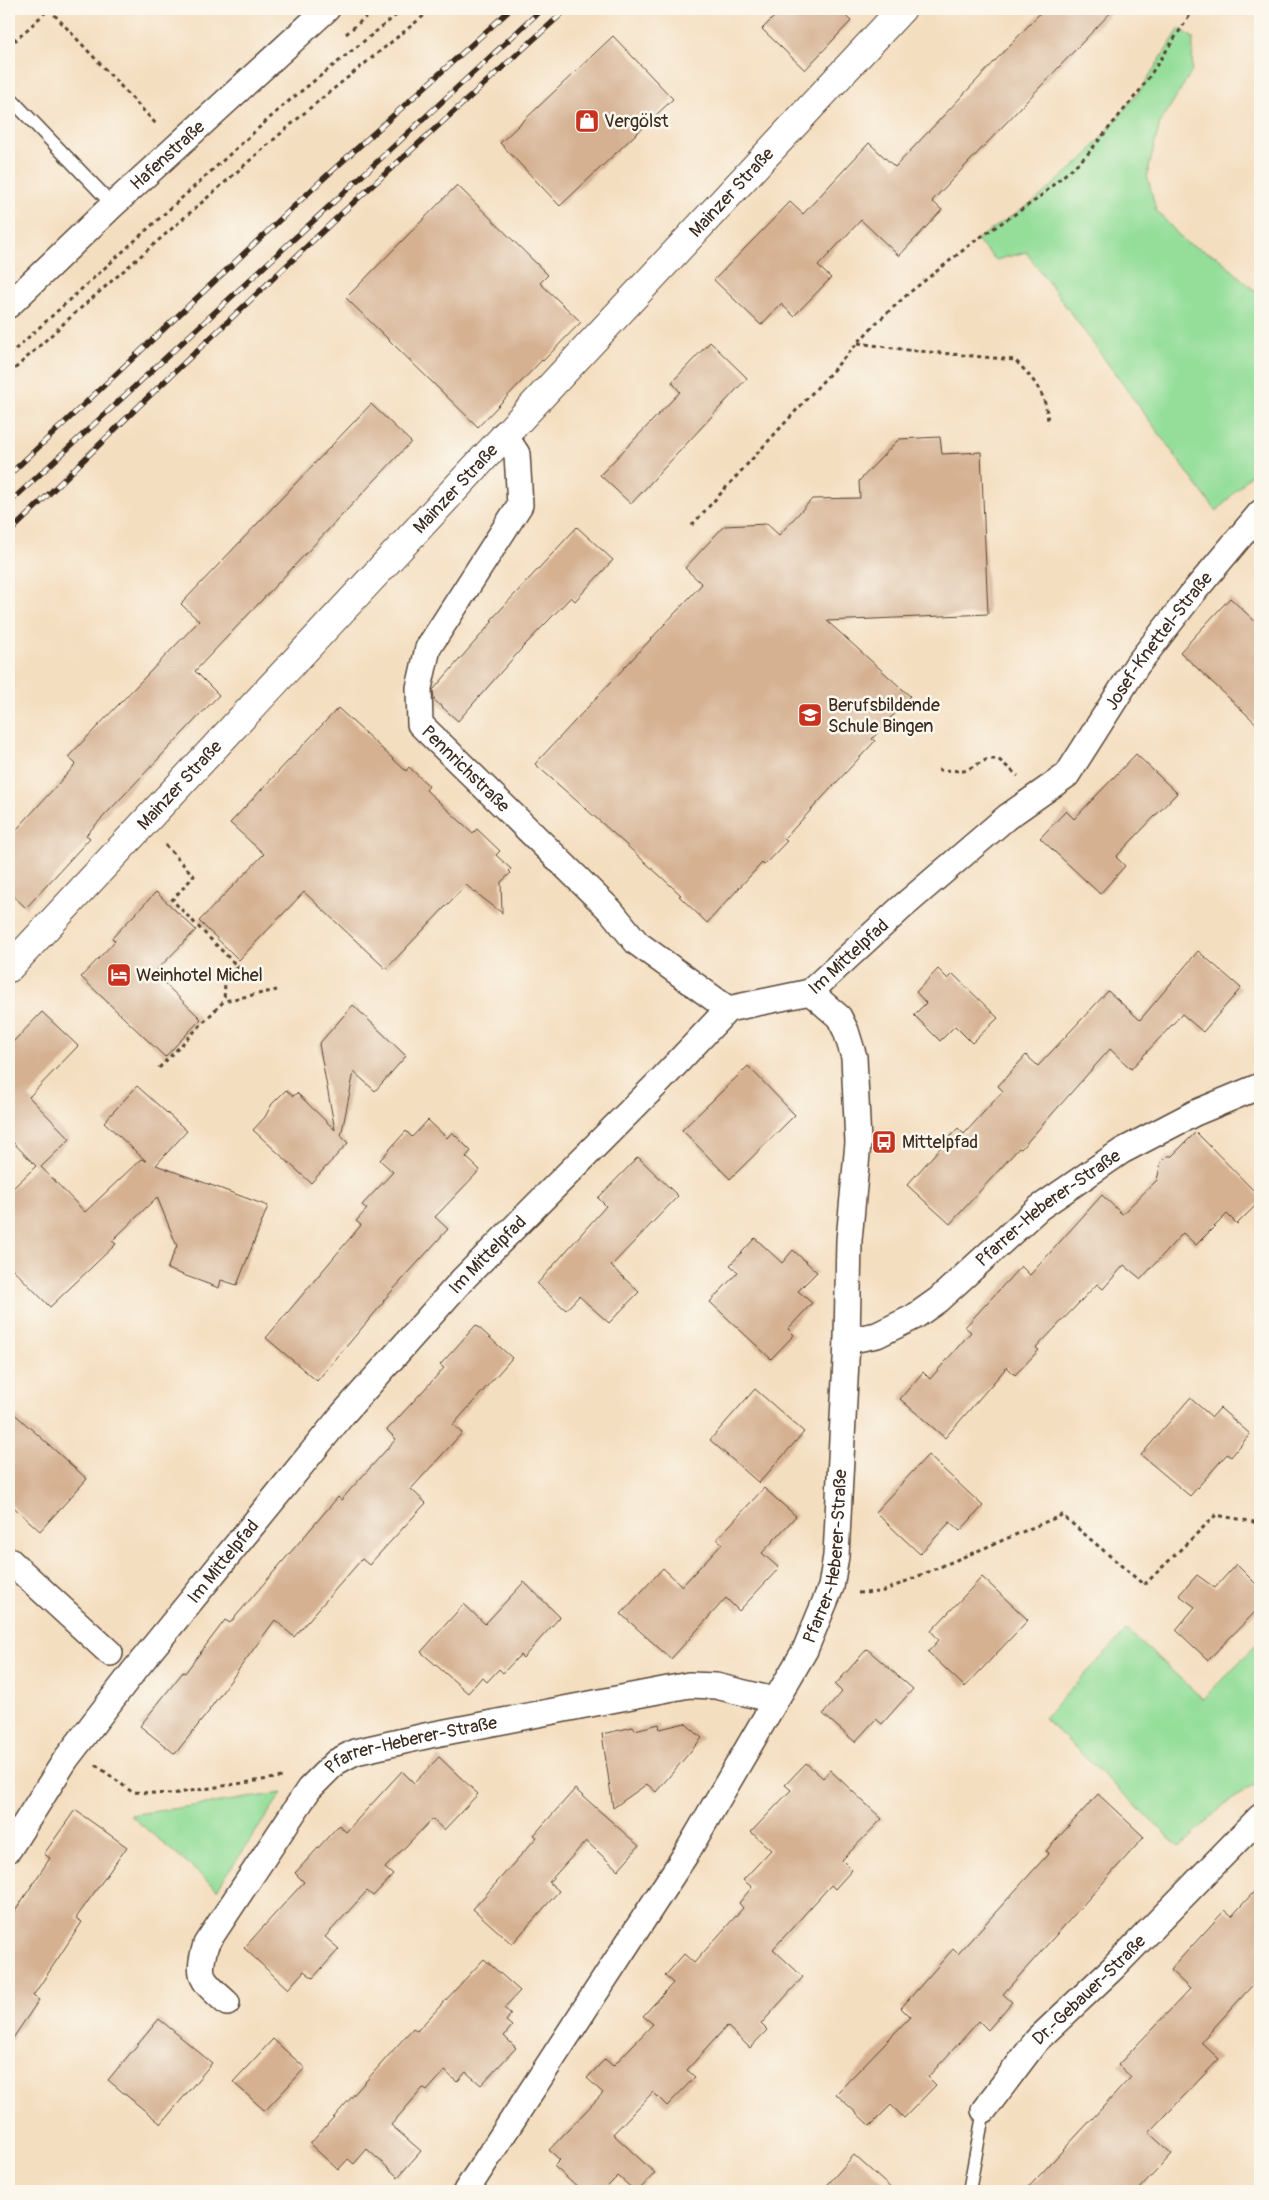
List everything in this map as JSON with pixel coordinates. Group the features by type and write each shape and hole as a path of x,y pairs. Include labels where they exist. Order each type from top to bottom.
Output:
{"main road":[{"name":"Mainzer Straße","path":"9,968 504,434 902,9"}],"street":[{"name":"Hafenstraße","path":"9,305 113,205 326,9"},
{"name":"Pennrichstraße","path":"504,434 517,454 520,505 428,648 419,688 420,724 611,911 637,944 728,1009"},
{"name":"Josef-Knettel-Straße","path":"1067,775 1137,665 1192,594 1260,513"},
{"name":"Im Mittelpfad","path":"9,1849 80,1739 343,1414 463,1279 660,1081 728,1009 810,992 901,908 1007,817 1067,775"},
{"name":"Pfarrer-Heberer-Straße","path":"466,2191 686,1854 774,1700 805,1650 828,1596 836,1556 847,1341 849,1240 858,1143 854,1057 846,1031 839,1017 810,992"},
{"name":"Pfarrer-Heberer-Straße","path":"847,1341 877,1335 914,1317 938,1300 1039,1208 1122,1151 1195,1113 1260,1086"},
{"path":"9,1560 110,1653"},
{"name":"Pfarrer-Heberer-Straße","path":"227,2003 205,1983 200,1967 206,1944 309,1788 336,1762 355,1752 430,1735 689,1685 716,1686 774,1700"},
{"name":"Dr.-Gebauer-Straße","path":"984,2110 1038,2040 1113,1968 1260,1817"}],"lane":[{"path":"9,97 113,205"},
{"name":"Dr.-Gebauer-Straße","path":"969,2191 984,2110"}],"path":[{"path":"9,32 16,40 49,9 177,147"},
{"path":"9,356 284,104 404,9"},
{"path":"9,374 74,314 310,108 432,9"},
{"path":"692,525 858,342 909,293 976,240 1036,200 1086,156 1141,89 1194,9"},
{"path":"858,342 908,350 1014,360 1033,380 1048,406 1048,424"},
{"path":"938,770 964,771 988,759 998,759 1008,765 1020,778 1034,799"},
{"path":"178,860 194,876 172,900 238,967 225,982 224,1001"},
{"path":"159,1068 224,1001 276,990"},
{"path":"828,1596 881,1592 1062,1515 1144,1585 1216,1515 1260,1523"},
{"path":"123,1786 132,1792 171,1794 277,1777 295,1779 309,1788"}],"green space":[{"path":"1180,28 1193,38 1192,71 1160,123 1147,175 1156,210 1186,243 1218,257 1260,296 1260,465 1217,511 1026,252 996,260 976,240 1036,200 1086,156 1141,89"},
{"path":"1127,1630 1203,1699 1260,1641 1260,1781 1221,1807 1180,1848 1044,1718"},
{"path":"282,1793 217,1889 130,1815"}],"building":[{"path":"782,9 838,9 851,21 805,70 762,29"},
{"path":"1044,9 1114,9 932,201 942,210 899,256 861,220 818,266 831,278 794,316 781,304 761,325 714,280 790,202 803,214 869,143 895,167"},
{"name":"Vergölst","path":"613,36 673,99 560,206 500,143"},
{"path":"457,185 548,275 540,283 581,322 478,427 346,298"},
{"path":"710,342 747,378 631,504 600,475 680,392 672,382"},
{"path":"371,404 411,442 195,671 219,695 86,835 90,838 26,908 9,892 9,838 76,764 68,757 199,621 181,604"},
{"path":"940,437 942,454 981,452 988,614 827,621 910,696 872,739 875,741 784,839 787,841 764,865 762,863 707,923 679,896 681,895 535,764 702,584 685,568 724,526 767,524 779,535 812,499 860,498 859,481 899,439"},
{"path":"577,527 613,560 575,601 571,597 522,648 458,721 434,700 433,690 493,621 491,620"},
{"path":"1230,598 1260,626 1260,727 1180,652"},
{"path":"338,708 406,771 409,767 429,786 426,790 473,833 477,829 500,851 496,855 511,869 509,871 511,873 501,882 502,913 466,885 386,969 304,892 239,960 199,921 264,854 230,823"},
{"path":"1136,754 1177,793 1116,857 1125,866 1100,894 1040,838 1066,811 1074,819"},
{"name":"Weinhotel Michel","path":"156,892 196,930 154,973 201,1019 165,1057 81,977 115,941 112,938"},
{"path":"1198,951 1241,988 1203,1032 1182,1014 1131,1069 1110,1049 1021,1149 1019,1148 950,1224 907,1185 958,1128 964,1134 1003,1091 998,1086 1026,1055 1038,1066 1108,991 1140,1020"},
{"path":"938,969 948,979 953,974 998,1018 972,1043 955,1026 940,1041 914,1015 926,1003 916,992"},
{"path":"353,1005 406,1056 375,1091 354,1072 341,1136 348,1143 311,1183 253,1130 265,1117 272,1104 286,1090 293,1096 297,1093 335,1130 319,1044"},
{"path":"42,1012 78,1046 29,1097 70,1139 41,1167 85,1212 141,1159 146,1161 104,1122 137,1086 187,1131 156,1165 268,1206 237,1285 221,1280 219,1288 167,1269 177,1246 157,1197 112,1241 116,1244 50,1307 9,1265 9,1192 36,1166 9,1138 9,1046"},
{"path":"748,1066 795,1115 730,1179 682,1130"},
{"path":"428,1120 447,1138 452,1132 471,1151 466,1157 480,1170 435,1217 448,1229 383,1301 317,1381 266,1338 361,1225 356,1221 367,1209 362,1205 393,1172 380,1160 406,1131 412,1137"},
{"path":"1196,1132 1260,1197 1260,1201 1237,1224 1227,1214 1196,1245 1183,1233 1141,1279 1124,1265 1103,1289 1097,1284 1036,1348 1039,1350 1015,1375 1007,1367 945,1438 900,1399 923,1372 930,1379 971,1332 965,1327 1021,1266 1030,1275 1102,1195 1122,1214 1157,1180 1161,1162 1167,1156 1172,1156"},
{"path":"638,1157 678,1196 611,1266 639,1292 609,1323 579,1296 566,1310 537,1284 606,1206 598,1198"},
{"path":"755,1238 782,1263 793,1250 817,1272 798,1291 812,1303 788,1329 794,1335 771,1359 710,1302 738,1272 730,1265"},
{"path":"476,1325 512,1358 453,1425 462,1433 411,1489 426,1503 369,1565 362,1559 294,1637 275,1620 210,1710 175,1754 140,1726 183,1672 185,1673 225,1620 230,1623 338,1497 341,1500 396,1439 387,1430 444,1368 440,1365"},
{"path":"755,1389 804,1432 759,1483 710,1440"},
{"path":"1190,1398 1212,1417 1220,1408 1250,1434 1231,1457 1227,1454 1190,1496 1141,1455"},
{"path":"9,1409 87,1479 40,1531 9,1503"},
{"path":"928,1455 983,1506 960,1531 950,1522 920,1554 875,1512"},
{"path":"764,1488 796,1516 762,1553 779,1568 739,1611 726,1598 671,1659 621,1614 663,1568 682,1586 722,1543 717,1539"},
{"path":"1236,1564 1260,1588 1260,1607 1208,1660 1176,1630 1195,1607 1179,1595 1197,1575 1215,1588"},
{"path":"982,1577 1028,1620 965,1687 928,1652 939,1640 931,1631"},
{"path":"524,1582 560,1617 523,1658 520,1655 503,1673 499,1669 487,1682 482,1677 468,1693 421,1652 464,1604 485,1624"},
{"path":"867,1649 913,1689 882,1724 876,1719 855,1742 823,1714 842,1692 835,1685"},
{"path":"685,1723 702,1738 656,1792 647,1784 613,1808 602,1734 633,1727 635,1730 659,1724 660,1729"},
{"path":"439,1757 478,1794 444,1830 432,1819 385,1868 393,1875 373,1896 367,1891 325,1937 339,1949 313,1978 304,1971 288,1989 244,1948 304,1882 295,1873 339,1825 346,1832 402,1771 414,1783"},
{"path":"806,1763 823,1778 830,1770 882,1819 842,1860 852,1870 835,1889 831,1885 773,1949 803,1977 761,2024 767,2030 750,2048 727,2026 687,2070 695,2077 667,2106 653,2092 613,2134 655,2173 638,2191 635,2191 618,2176 603,2191 581,2191 554,2166 560,2160 549,2150 603,2093 587,2078 605,2059 613,2066 653,2024 643,2016 673,1983 665,1976 684,1954 694,1963 743,1908 739,1903 752,1887 743,1880 771,1850 751,1832 791,1790 785,1785"},
{"path":"575,1789 639,1846 618,1870 586,1841 549,1882 559,1891 512,1944 473,1909 537,1837 534,1835"},
{"path":"1098,1794 1144,1837 1003,1994 1012,2002 988,2030 979,2021 928,2077 936,2085 904,2118 891,2105 870,2126 836,2094 910,2017 901,2008 953,1949 958,1954 1049,1853 1046,1851"},
{"path":"75,1810 127,1847 76,1918 82,1922 33,1996 39,2000 9,2044 9,1920 50,1858 44,1854"},
{"path":"1260,1885 1260,1977 1201,2042 1219,2059 1149,2133 1172,2154 1138,2191 1025,2191 1131,2077 1118,2065 1190,1989 1170,1970 1225,1910 1232,1916"},
{"path":"484,1959 520,1991 504,2008 511,2014 506,2021 512,2026 504,2036 516,2048 481,2085 466,2072 457,2082 445,2071 427,2091 423,2088 391,2125 421,2151 398,2177 367,2149 354,2164 348,2159 338,2170 310,2144 413,2028 417,2031"},
{"path":"159,2019 212,2063 161,2124 108,2080"},
{"path":"273,2039 305,2068 265,2111 233,2082"},
{"path":"854,2155 894,2191 822,2191"}],"railway":[{"path":"9,475 322,180 511,9"},
{"path":"9,503 542,9"},
{"path":"9,533 142,403 342,213 567,9"}],"place":[{"name":"Vergölst","path":"587,121"},
{"name":"Berufsbildende Schule Bingen","path":"810,715"},
{"name":"Weinhotel Michel","path":"119,975"},
{"name":"Mittelpfad","path":"884,1142"}]}
